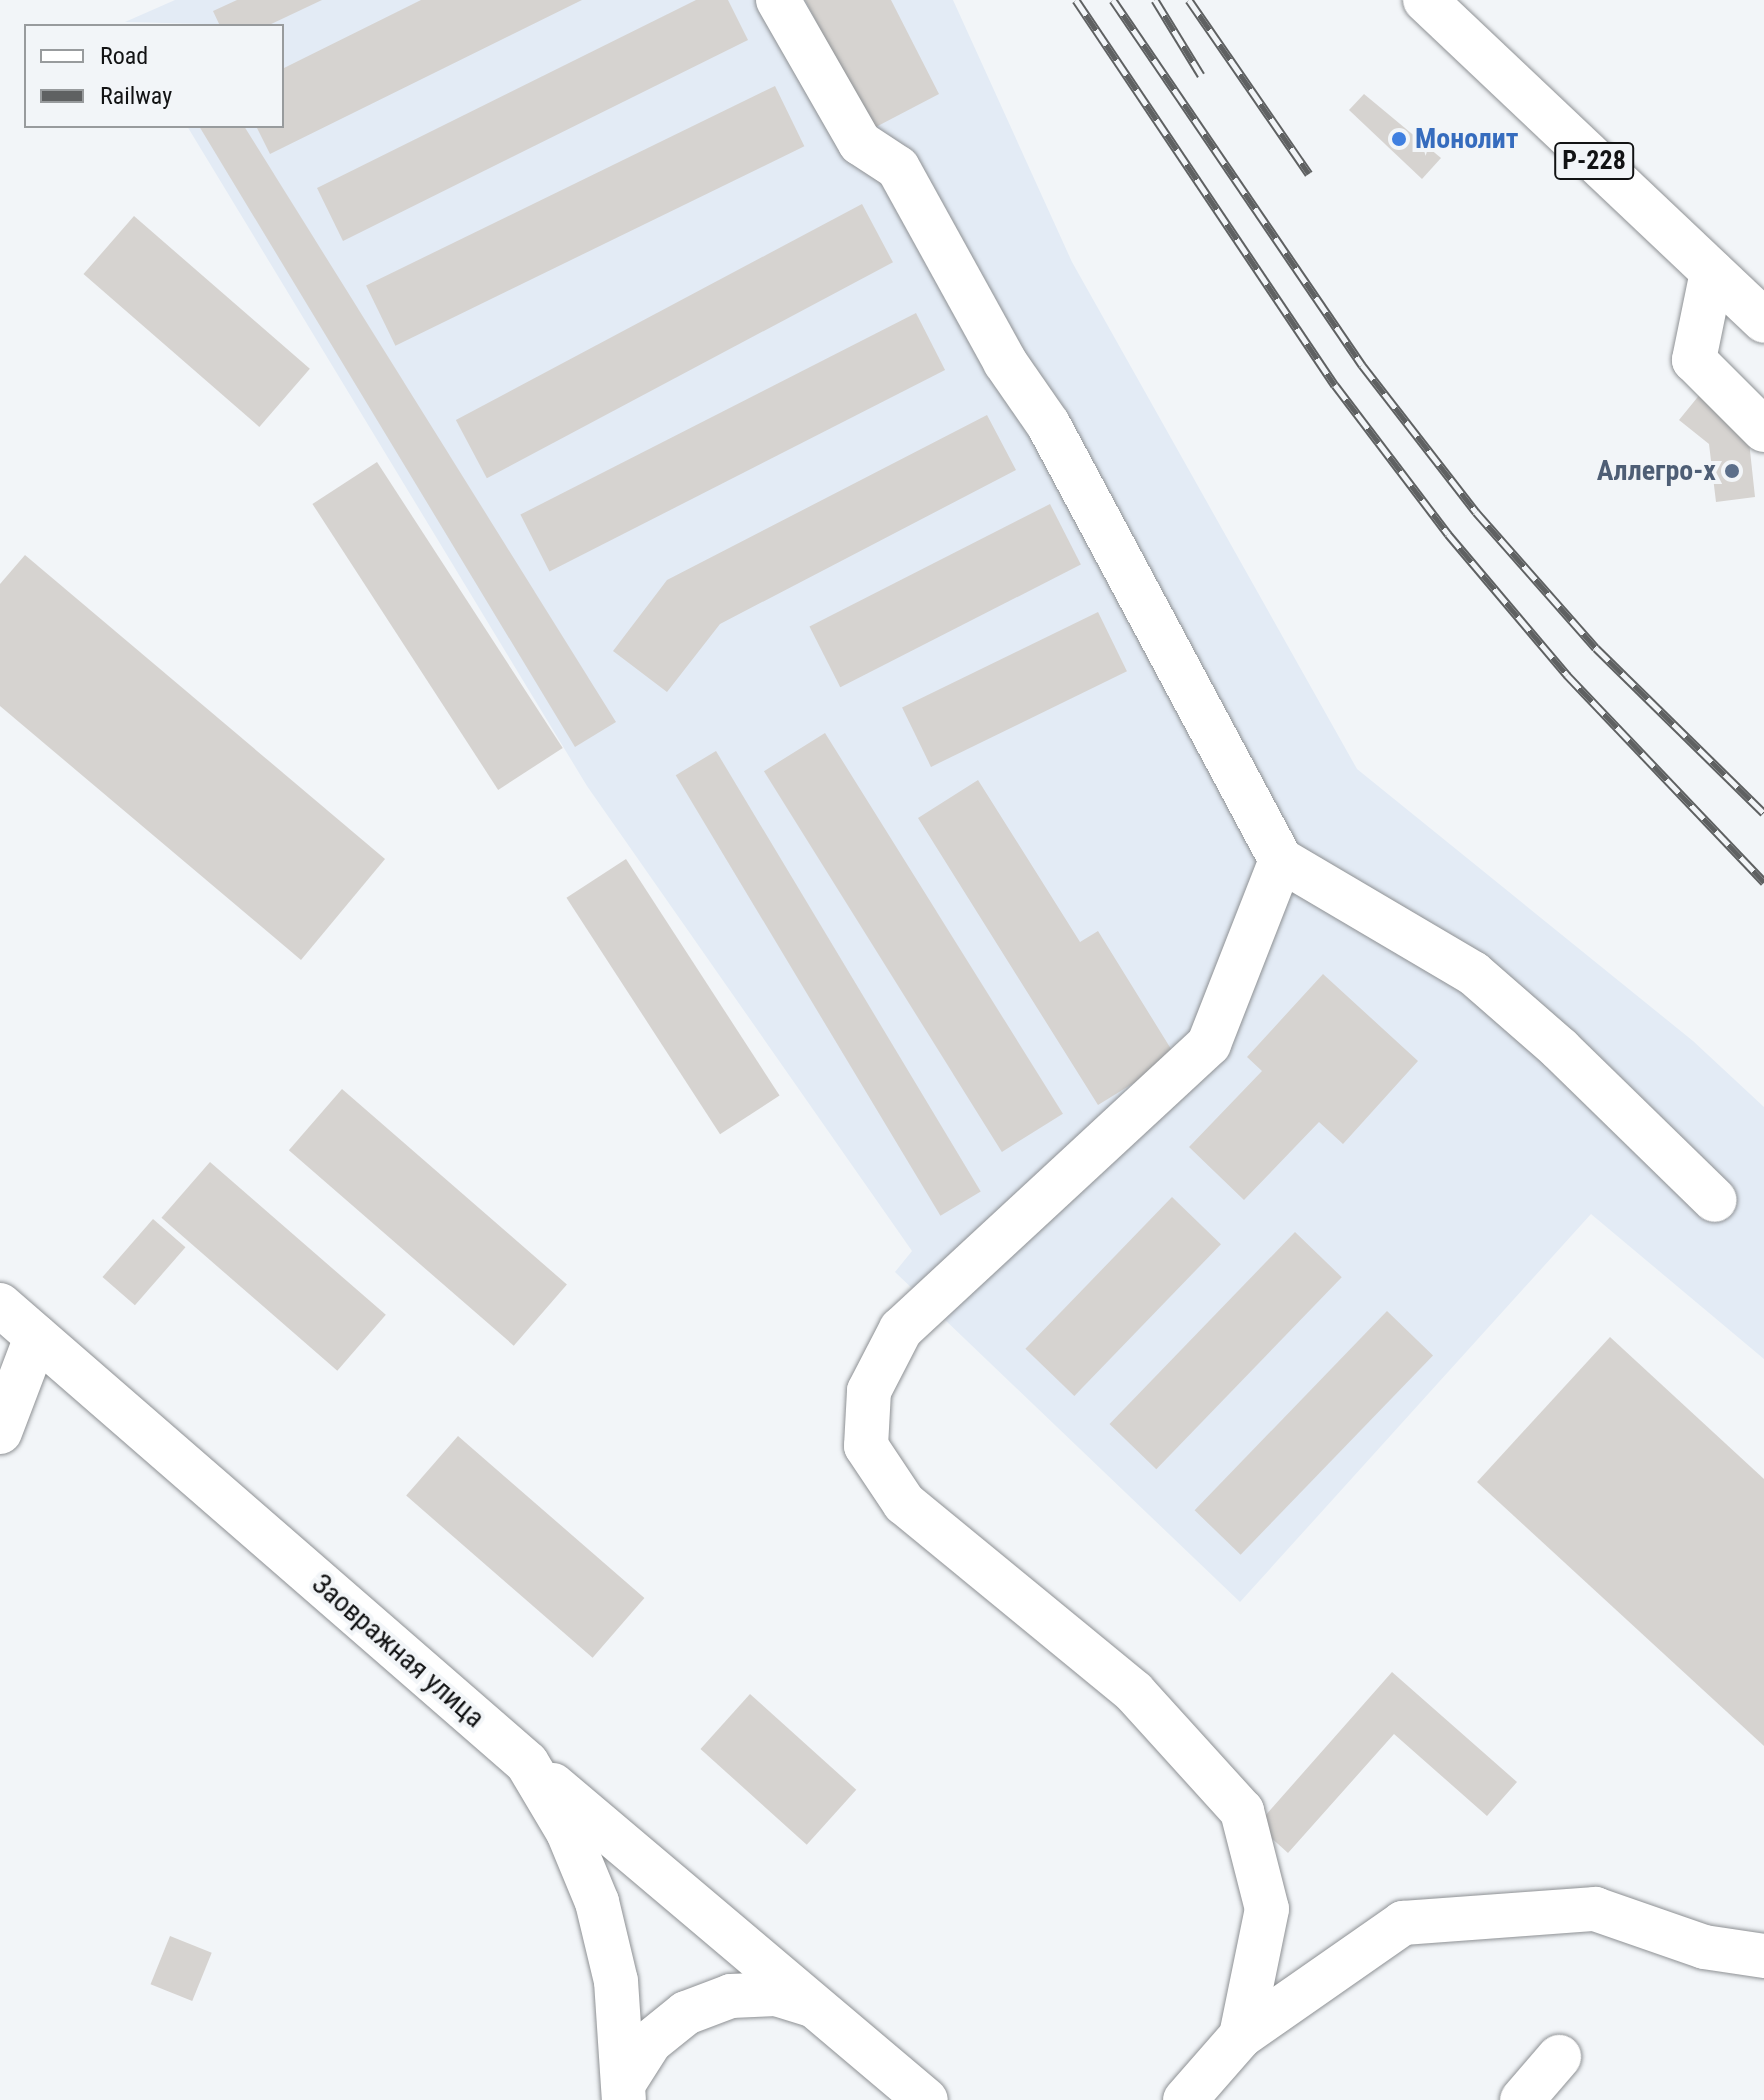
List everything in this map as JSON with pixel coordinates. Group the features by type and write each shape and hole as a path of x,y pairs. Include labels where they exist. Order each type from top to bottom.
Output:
{"main road":[{"path":"778,0 860,143 898,168 1005,362 1048,424 1281,860 1473,973 1560,1049 1715,1200"},
{"name":"Р-228","path":"1425,0 1764,321"},
{"path":"1712,272 1694,360 1764,430"},
{"path":"1241,2036 1267,1909 1242,1811 1134,1692 904,1503 866,1446 869,1391 901,1329 1209,1044 1281,860"},
{"name":"Заовражная улица","path":"0,1305 527,1763 568,1832 597,1902 616,1981 624,2091"},
{"path":"0,1432 36,1337"},
{"path":"527,1763 926,2100"},
{"path":"1185,2100 1241,2036 1403,1923 1595,1909 1704,1947 1764,1956"},
{"path":"624,2091 650,2042 686,2013 731,1996 776,1994 814,2006"},
{"path":"1522,2100 1559,2057"}],"shaded area":[{"path":"175,0 953,0 1072,262 1357,769 1693,1041 1764,1107 1764,1359 1591,1214 1240,1602 895,1272 912,1251 587,786 188,128 284,128 284,24 125,22"}],"building":[{"path":"237,0 322,0 271,24 219,24 213,11"},
{"path":"421,0 582,0 270,154 257,128 284,128 284,68"},
{"path":"696,0 728,0 748,40 343,241 317,188"},
{"path":"805,0 891,0 939,94 872,129"},
{"path":"775,86 804,146 395,346 366,285"},
{"name":"Монолит","path":"1364,94 1441,158 1422,179 1349,110"},
{"path":"200,128 245,128 616,722 575,747"},
{"path":"862,204 893,262 487,478 456,420"},
{"path":"134,216 310,369 259,427 83,274"},
{"path":"916,313 945,370 549,572 520,515"},
{"name":"Аллегро-х","path":"1701,393 1748,432 1755,497 1716,502 1709,444 1679,420"},
{"path":"987,415 1016,470 720,624 667,692 613,651 667,580"},
{"path":"377,462 563,748 498,790 312,504"},
{"path":"1050,504 1081,565 840,687 809,627"},
{"path":"25,555 385,859 301,960 0,706 0,584"},
{"path":"1098,612 1127,671 931,767 902,708"},
{"path":"825,733 1063,1114 1002,1152 764,771"},
{"path":"716,751 981,1192 940,1216 676,775"},
{"path":"978,780 1080,942 1098,931 1176,1057 1098,1105 918,818"},
{"path":"626,859 780,1096 720,1134 566,898"},
{"path":"1323,974 1418,1061 1343,1144 1319,1122 1244,1200 1189,1147 1262,1071 1247,1057"},
{"path":"342,1089 567,1285 514,1346 289,1150"},
{"path":"210,1162 386,1315 337,1371 161,1218"},
{"path":"1172,1197 1221,1244 1074,1396 1025,1349"},
{"path":"153,1219 185,1247 135,1305 102,1277"},
{"path":"1295,1232 1342,1277 1156,1469 1110,1424"},
{"path":"1387,1311 1433,1355 1241,1555 1195,1510"},
{"path":"1610,1337 1764,1479 1764,1746 1477,1482"},
{"path":"458,1436 644,1598 593,1658 406,1496"},
{"path":"1392,1672 1517,1782 1487,1816 1394,1734 1288,1853 1257,1825"},
{"path":"750,1694 856,1790 807,1845 700,1749"},
{"path":"170,1936 212,1953 192,2001 151,1984"}],"railway":[{"path":"1076,0 1335,385 1448,534 1567,675 1764,882"},
{"path":"1113,0 1362,365 1476,512 1596,648 1764,813"},
{"path":"1155,0 1201,75"},
{"path":"1189,0 1309,174"}],"place":[{"name":"Монолит","path":"1399,139"},
{"name":"Аллегро-х","path":"1732,471"}]}
